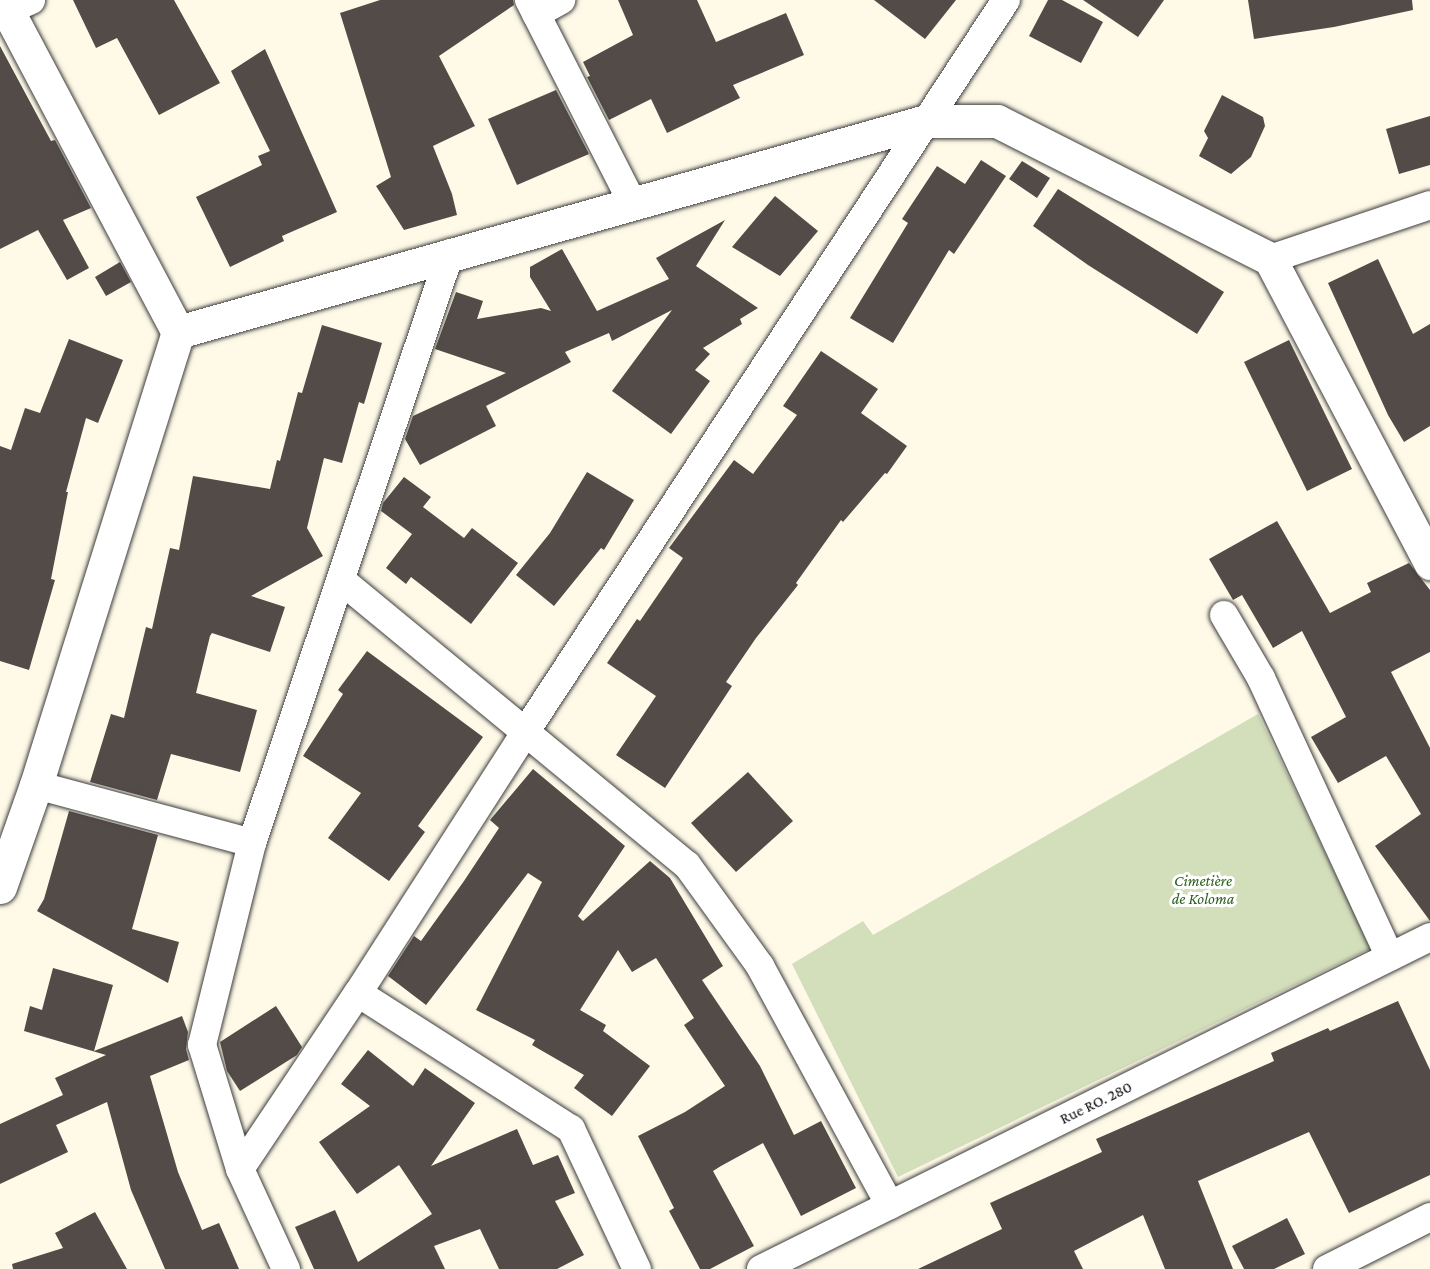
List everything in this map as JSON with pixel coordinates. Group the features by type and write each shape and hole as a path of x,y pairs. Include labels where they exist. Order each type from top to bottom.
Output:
{"street":[{"path":"561,0 533,7 632,202"},
{"path":"240,1169 358,993 524,734 1006,0"},
{"path":"0,887 8,841 36,785 178,332 10,6"},
{"path":"178,332 450,253 926,121 997,121 1270,258 1430,563"},
{"path":"1270,258 1430,204"},
{"path":"286,1269 240,1169 202,1045 252,843 450,253"},
{"path":"341,580 524,734 687,865 760,966 890,1205"},
{"path":"1224,615 1261,678 1390,957"},
{"path":"36,785 252,843"},
{"name":"Rue RO. 280","path":"761,1269 1430,937"},
{"path":"358,993 571,1129 637,1269"},
{"path":"1327,1269 1430,1217"}],"green space":[{"name":"Cimetière de Koloma","path":"1258,714 1371,948 898,1177 792,964 863,921 873,935"}],"building":[{"path":"73,0 174,0 220,83 159,115 117,38 96,48"},
{"path":"380,0 513,0 514,5 439,56 475,126 433,146 452,194 457,215 404,230 376,186 391,177 340,13"},
{"path":"618,0 697,0 716,42 786,13 804,55 733,85 740,98 667,133 651,99 609,120 587,77 590,76 583,62 633,35"},
{"path":"874,0 956,0 925,39"},
{"path":"1048,0 1062,0 1103,22 1081,63 1029,36"},
{"path":"1083,0 1164,0 1138,37"},
{"path":"1248,0 1412,0 1413,10 1334,27 1254,39"},
{"path":"0,46 51,141 55,140 91,208 63,220 89,268 67,280 38,230 0,249"},
{"path":"265,49 337,212 282,236 284,241 230,267 196,197 262,165 258,156 270,151 231,71"},
{"path":"556,90 589,154 517,185 488,119"},
{"path":"1222,95 1263,117 1265,126 1251,157 1231,174 1199,156 1208,138 1204,131"},
{"path":"1430,116 1430,165 1399,174 1386,129"},
{"path":"981,160 1006,176 954,254 949,250 893,343 850,318 908,223 902,219 937,166 965,184"},
{"path":"1022,161 1050,178 1037,198 1009,179"},
{"path":"1058,189 1224,292 1197,334 1088,265 1033,226"},
{"path":"775,196 818,231 780,276 732,247"},
{"path":"725,220 696,266 758,308 740,319 742,324 703,348 710,354 695,370 710,381 671,434 612,391 672,310 612,341 609,333 565,352 571,362 486,406 496,426 420,465 405,439 413,416 506,373 435,349 456,292 483,301 477,319 541,308 551,311 530,277 530,267 562,249 597,311 669,279 656,258"},
{"path":"1378,259 1413,334 1430,324 1430,426 1404,442 1388,415 1328,283"},
{"path":"120,262 131,282 106,296 95,277"},
{"path":"322,325 382,343 364,404 359,402 342,463 324,458 307,528 323,556 251,596 285,607 270,652 212,633 210,636 196,693 257,710 240,772 171,754 157,800 90,782 111,714 124,718 146,627 152,629 170,548 179,550 193,476 270,489 277,460 280,461 298,392 302,393"},
{"path":"69,339 123,360 98,423 86,418 66,492 68,492 51,579 55,580 29,670 0,661 0,446 11,450 25,408 40,413"},
{"path":"1289,340 1352,469 1307,491 1244,362"},
{"path":"821,351 878,389 861,413 907,446 887,474 885,473 843,522 841,520 796,583 798,585 756,638 726,682 732,686 665,788 616,755 656,696 607,663 637,619 640,621 683,558 669,548 734,460 753,474 797,415 783,406"},
{"path":"587,472 634,500 604,550 601,548 554,606 516,575 550,533"},
{"path":"404,477 431,497 423,507 464,538 472,528 518,563 471,624 411,577 406,584 386,568 412,534 381,511 383,503"},
{"path":"1277,521 1330,613 1371,592 1367,583 1409,563 1430,590 1430,652 1391,672 1430,748 1430,921 1375,846 1421,814 1386,756 1338,783 1311,737 1346,717 1302,631 1273,648 1242,595 1233,600 1209,559"},
{"path":"367,651 483,737 418,826 425,832 389,881 328,838 361,793 303,756 343,694 338,690"},
{"path":"533,769 625,846 578,916 583,921 650,861 670,878 723,966 702,980 760,1066 794,1135 821,1121 856,1188 801,1216 763,1143 721,1166 713,1171 754,1246 710,1269 700,1269 669,1211 674,1208 638,1136 685,1112 725,1086 684,1025 694,1018 656,958 632,972 618,950 580,1010 606,1025 603,1031 650,1066 612,1116 574,1088 584,1075 532,1045 535,1040 476,1010 542,882 528,873 426,1005 388,976 414,936 421,941 464,881 499,828 490,820"},
{"path":"748,772 793,821 736,872 691,823"},
{"path":"69,811 158,835 132,929 179,942 168,983 37,911 44,899"},
{"path":"53,968 113,985 94,1051 182,1016 188,1032 186,1049 189,1060 150,1076 178,1172 202,1230 219,1223 239,1269 165,1269 131,1190 107,1102 56,1125 68,1152 0,1184 0,1124 63,1095 55,1078 106,1055 24,1031 30,1006 42,1010"},
{"path":"1398,1001 1430,1070 1430,1175 1349,1213 1309,1132 1198,1181 1233,1269 1165,1269 1143,1215 1074,1251 1083,1269 918,1269 1002,1229 990,1203 1102,1152 1096,1139 1274,1061 1271,1053 1328,1028 1330,1031"},
{"path":"276,1006 302,1047 297,1055 240,1091 227,1071 220,1042"},
{"path":"368,1050 413,1086 425,1068 475,1103 431,1166 517,1129 533,1165 558,1155 575,1193 555,1201 584,1255 557,1269 499,1269 480,1229 434,1246 445,1269 314,1269 295,1227 335,1210 358,1262 432,1214 399,1165 357,1194 319,1142 370,1106 341,1084"},
{"path":"95,1212 127,1269 13,1269 12,1264 63,1248 55,1233"},
{"path":"1287,1218 1305,1254 1274,1269 1244,1269 1232,1246"}]}
